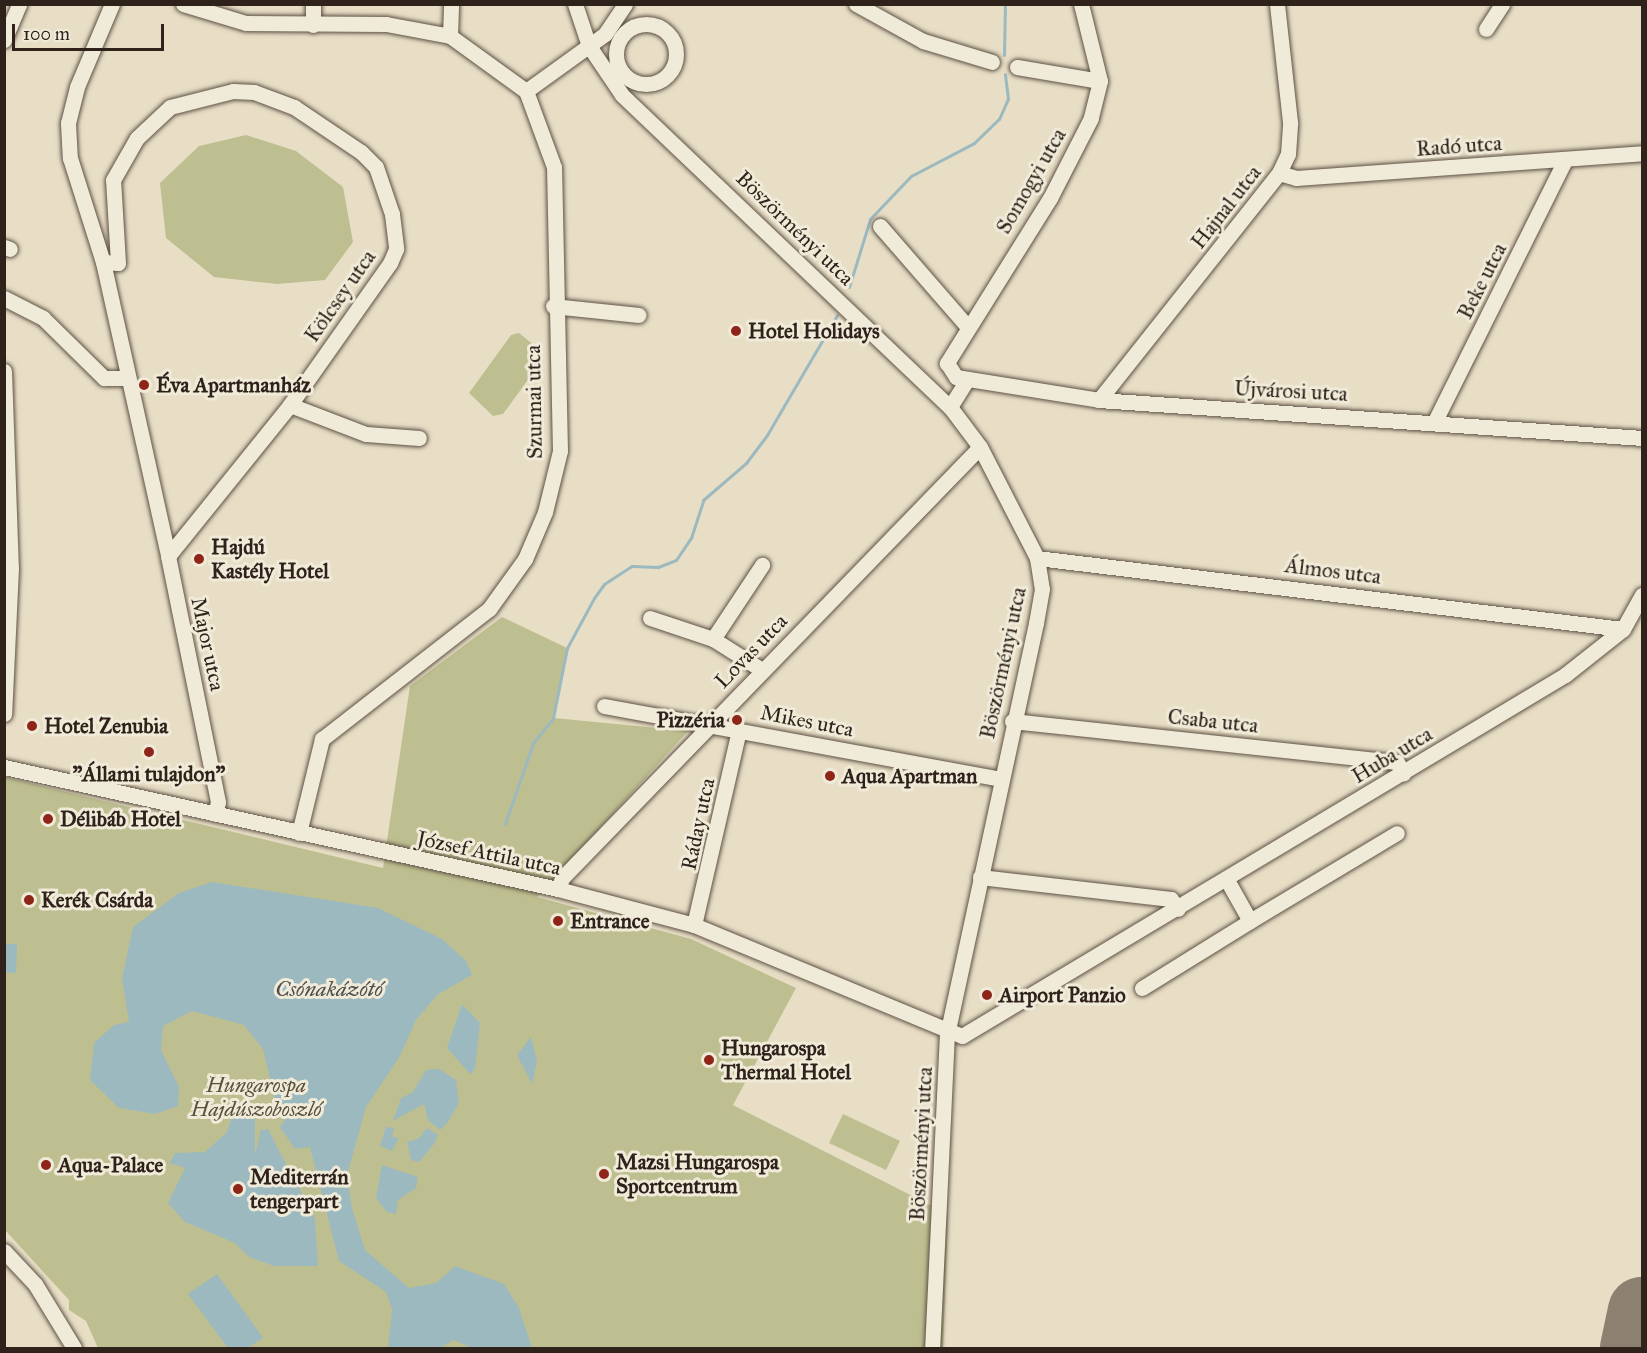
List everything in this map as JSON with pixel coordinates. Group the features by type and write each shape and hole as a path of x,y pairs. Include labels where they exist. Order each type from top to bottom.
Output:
{"street":[{"path":"4,40 19,4"},
{"name":"Major utca","path":"112,4 68,123 70,158 103,262 126,378 168,556 218,802 215,814"},
{"path":"183,4 246,23 394,24 450,36 526,91 623,25 648,23 670,35 676,60 665,78 642,84 622,73 616,50 623,25 625,4"},
{"path":"313,4 313,25"},
{"path":"450,36 451,4"},
{"name":"Böszörményi utca","path":"575,4 589,46 622,95 951,406 980,447 1037,558 1042,589 1012,720 947,1033 932,1348"},
{"path":"856,4 875,8 923,40 992,62"},
{"name":"Somogyi utca","path":"967,380 956,377 947,363 967,326 1050,198 1091,118 1100,81 1081,4"},
{"name":"Hajnal utca","path":"1099,400 1279,173 1288,154 1290,122 1277,4"},
{"path":"1486,29 1502,4"},
{"path":"1017,67 1100,81"},
{"name":"Kölcsey utca","path":"103,262 118,262 114,180 120,164 149,125 170,107 233,91 254,92 320,121 376,168 392,214 396,249 290,405 168,556"},
{"name":"Szurmai utca","path":"299,832 322,739 489,609 525,559 545,512 560,451 553,306 554,167 526,91"},
{"name":"Radó utca","path":"1279,173 1296,177 1642,153"},
{"name":"Beke utca","path":"1435,421 1565,160"},
{"path":"880,226 967,326"},
{"path":"4,298 43,318 104,378 126,378"},
{"path":"553,306 639,315"},
{"path":"4,371 11,568 4,714"},
{"path":"951,406 967,380"},
{"name":"Újvárosi utca","path":"967,380 1099,400 1435,421 1642,438"},
{"path":"290,405 366,434 419,438"},
{"name":"Lovas utca","path":"558,889 562,878 980,447"},
{"name":"Álmos utca","path":"1037,558 1623,629"},
{"path":"713,639 762,565"},
{"path":"1623,629 1642,596"},
{"path":"650,618 713,639 762,670"},
{"name":"Huba utca","path":"947,1033 974,1032 1565,675 1623,629"},
{"name":"Mikes utca","path":"604,706 1001,779"},
{"name":"Csaba utca","path":"1012,720 1397,762 1404,772"},
{"name":"Ráday utca","path":"694,926 739,730"},
{"name":"József Attila utca","path":"4,767 558,889 694,926 947,1033"},
{"path":"1142,988 1397,833"},
{"path":"980,877 1171,898 1178,909"},
{"path":"1227,880 1250,921"},
{"path":"4,1251 35,1284 75,1348"}],"green space":[{"path":"246,135 296,151 343,187 353,242 325,280 277,284 214,277 166,238 160,183 199,146"},
{"path":"519,333 540,350 543,359 503,414 493,416 469,393 511,335"},
{"name":"Hungarospa Hajdúszoboszló","path":"502,617 567,648 554,718 688,731 537,897 691,939 796,988 733,1105 948,1214 943,1348 98,1348 86,1321 69,1310 69,1300 5,1230 4,777 383,868 410,686"},
{"path":"843,1114 900,1141 886,1170 829,1143"}],"water":[{"name":"Csónakázótó","path":"212,882 378,908 442,939 466,961 472,975 438,994 416,1020 400,1056 366,1107 347,1175 352,1208 365,1250 409,1288 436,1283 455,1266 504,1284 519,1308 532,1348 472,1348 453,1340 440,1348 388,1348 392,1309 386,1292 339,1261 310,1147 295,1149 280,1127 289,1113 276,1103 263,1049 244,1025 192,1011 163,1026 161,1050 179,1087 178,1106 155,1114 119,1108 90,1080 94,1043 114,1025 129,1022 122,978 133,927 179,893"},
{"path":"5,944 17,944 16,973 5,972"},
{"path":"462,1004 480,1023 475,1069 470,1074 447,1048"},
{"path":"531,1037 537,1061 532,1084 517,1055"},
{"path":"439,1069 456,1080 459,1102 448,1122 440,1130 428,1120 424,1104 393,1121 401,1098 413,1092 426,1070"},
{"name":"Mediterrán tengerpart","path":"232,1116 255,1119 255,1155 261,1130 268,1129 286,1164 283,1176 295,1180 315,1219 318,1266 274,1266 249,1257 235,1243 185,1222 168,1203 185,1168 170,1163 175,1153 205,1152 227,1132"},
{"path":"386,1127 394,1128 392,1137 399,1138 392,1151 380,1146"},
{"path":"427,1128 438,1135 434,1144 419,1162 411,1160 407,1142 418,1139"},
{"path":"382,1165 418,1177 416,1188 398,1200 396,1214 387,1212 376,1198"},
{"path":"217,1274 263,1338 247,1348 228,1348 188,1294"}],"waterway":[{"path":"1004,55 1005,4"},
{"path":"849,287 870,219 911,176 974,143 999,119 1008,99 1005,74"},
{"path":"505,824 533,743 553,718 567,648 594,598 604,584 632,566 658,567 676,560 691,538 703,500 746,463 767,435 837,315"}],"runway":[{"path":"1634,1348 1642,1311"}],"place":[{"name":"Hotel Holidays","path":"736,331"},
{"name":"Éva Apartmanház","path":"144,385"},
{"name":"Hajdú Kastély Hotel","path":"199,559"},
{"name":"Pizzéria","path":"737,720"},
{"name":"Hotel Zenubia","path":"32,726"},
{"name":"\"Állami tulajdon\"","path":"149,752"},
{"name":"Aqua Apartman","path":"830,776"},
{"name":"Délibáb Hotel","path":"48,819"},
{"name":"Kerék Csárda","path":"29,900"},
{"name":"Entrance","path":"558,921"},
{"name":"Airport Panzio","path":"987,995"},
{"name":"Hungarospa Thermal Hotel","path":"709,1060"},
{"name":"Aqua-Palace","path":"46,1165"},
{"name":"Mazsi Hungarospa Sportcentrum","path":"604,1174"},
{"name":"Mediterrán tengerpart","path":"238,1189"}]}
